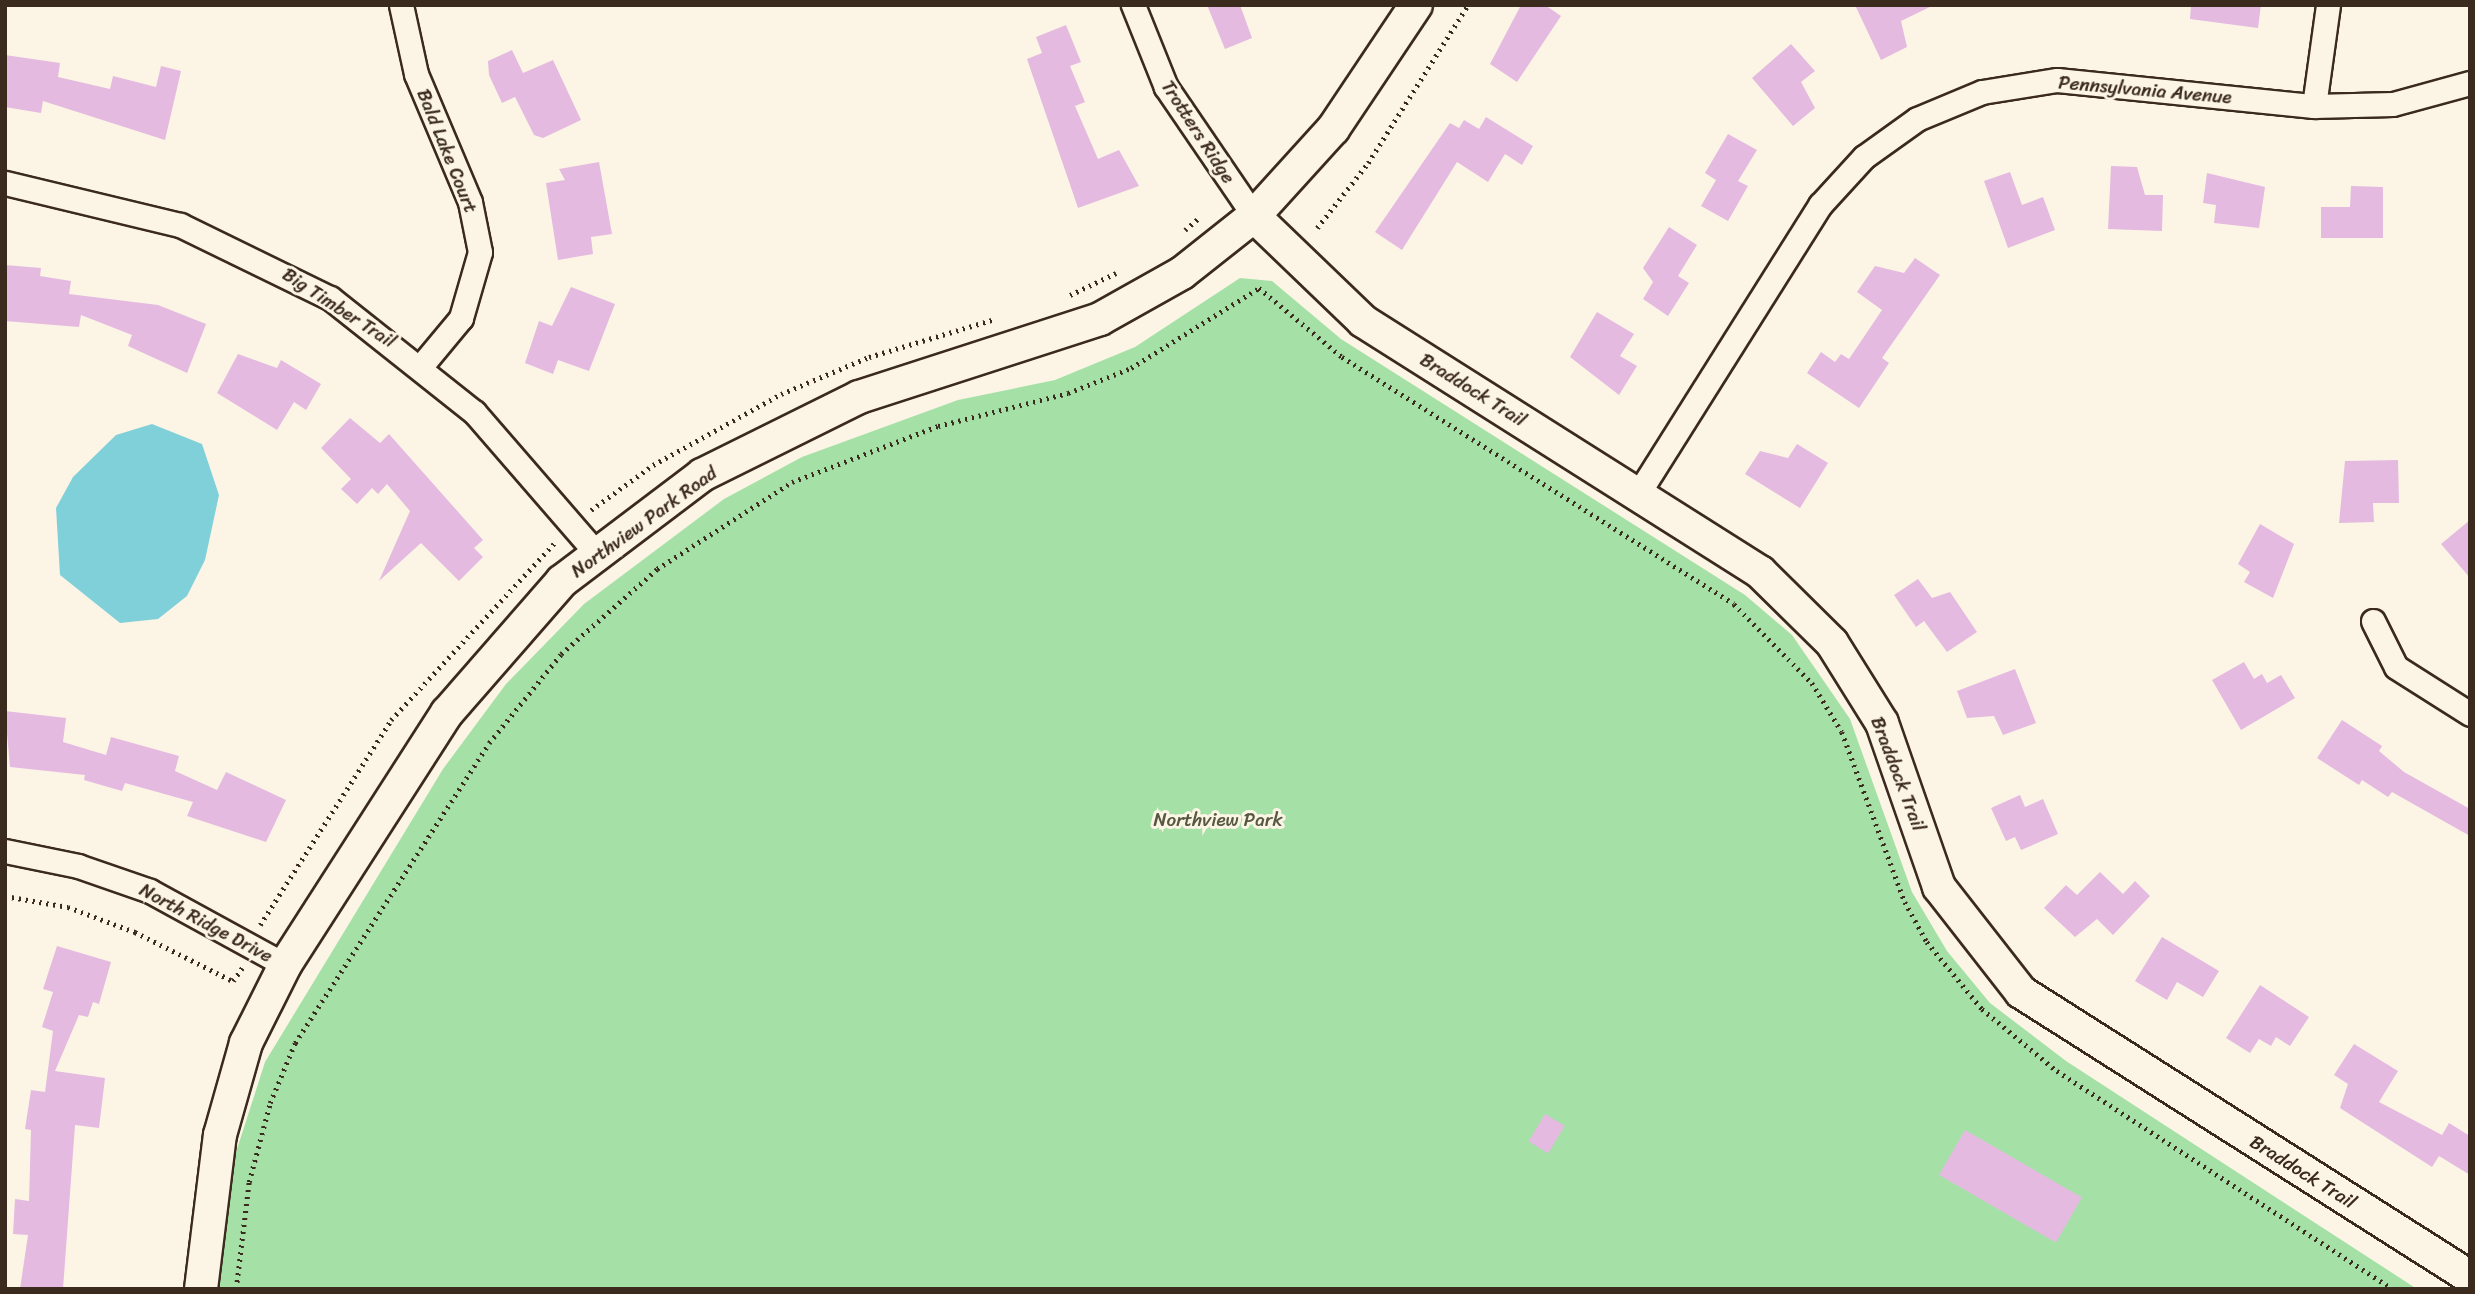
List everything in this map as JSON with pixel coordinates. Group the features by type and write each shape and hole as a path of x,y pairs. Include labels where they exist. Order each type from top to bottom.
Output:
{"street":[{"name":"Bald Lake Court","path":"401,5 416,74 470,202 480,252 461,318 422,365"},
{"name":"Trotters Ridge","path":"1133,5 1166,87 1254,216"},
{"name":"Northview Park Road","path":"201,1289 220,1135 246,1043 285,965 447,713 562,581 702,475 859,397 1100,319 1182,273 1254,216 1333,129 1416,5"},
{"path":"2315,106 2328,5"},
{"name":"Pennsylvania Avenue","path":"1638,494 1820,205 1864,157 1917,119 1982,92 2057,80 2315,106 2393,104 2470,83"},
{"name":"Big Timber Trail","path":"5,183 125,207 232,246 330,298 422,365 499,438 598,555"},
{"name":"Braddock Trail","path":"1254,216 1363,321 1760,572 1832,643 1882,723 1939,887 2021,992 2470,1278"},
{"path":"2373,621 2396,667 2470,714"},
{"name":"North Ridge Drive","path":"5,851 78,866 150,891 285,965"}],"path":[{"path":"1318,228 1368,163 1468,5"},
{"path":"236,1289 249,1182 270,1103 295,1043 489,743 561,654 657,569 792,482 938,426 1068,393 1131,368 1259,288 1342,357 1734,604 1812,683 1830,712 1863,780 1905,902 1927,942 1982,1009 2057,1071 2393,1289"},
{"path":"5,896 68,907 135,932 233,981"}],"green space":[{"name":"Northview Park","path":"1240,278 1272,281 1341,339 1745,595 1792,635 1850,719 1912,892 1947,951 1990,1003 2066,1061 2417,1289 212,1289 228,1177 265,1062 443,769 506,684 584,604 724,499 802,457 958,400 1055,380 1135,347"}],"water":[{"path":"152,424 202,444 219,495 205,560 187,596 158,619 120,623 60,575 56,508 73,477 116,435"}],"building":[{"path":"1207,5 1240,5 1252,38 1225,49"},
{"path":"1521,5 1545,5 1561,16 1517,82 1490,64"},
{"path":"1855,5 1934,5 1901,21 1907,47 1881,60"},
{"path":"2191,5 2261,5 2258,28 2190,19"},
{"path":"1066,25 1081,62 1070,66 1085,102 1075,106 1098,159 1119,150 1139,186 1078,208 1027,59 1042,53 1036,37"},
{"path":"1791,44 1815,71 1801,82 1815,108 1793,126 1752,78"},
{"path":"512,50 523,73 553,60 581,120 543,138 534,135 515,97 502,103 489,75 488,61"},
{"path":"5,55 60,63 58,77 110,89 113,76 156,87 161,66 181,71 165,140 43,101 41,113 5,107"},
{"path":"1486,117 1533,146 1522,165 1505,154 1488,182 1457,162 1402,250 1375,232 1450,123 1459,128 1464,120 1479,129"},
{"path":"1728,134 1757,150 1738,181 1748,186 1728,221 1701,206 1716,180 1705,173"},
{"path":"599,162 612,234 591,237 593,254 558,260 546,183 565,180 559,169"},
{"path":"2111,166 2137,167 2145,195 2163,195 2162,231 2108,229"},
{"path":"2010,172 2022,205 2043,197 2055,230 2008,248 1984,181"},
{"path":"2207,173 2265,187 2259,228 2214,223 2216,205 2203,203"},
{"path":"2351,186 2383,187 2383,238 2321,238 2321,207 2350,207"},
{"path":"1669,227 1697,245 1678,276 1689,283 1668,316 1643,299 1653,282 1643,268"},
{"path":"1915,258 1940,275 1882,358 1889,363 1859,408 1807,373 1821,352 1835,362 1841,354 1849,359 1882,310 1857,292 1875,266 1904,273"},
{"path":"5,265 41,268 40,276 71,281 69,294 158,305 206,324 187,373 128,346 132,335 81,315 79,327 5,321"},
{"path":"571,287 615,304 589,371 558,360 553,374 525,363 539,321 552,326"},
{"path":"1597,312 1634,334 1620,356 1637,366 1619,395 1570,357"},
{"path":"238,354 277,368 281,360 321,384 306,410 294,402 277,430 217,393"},
{"path":"350,418 380,443 389,434 483,540 474,548 483,557 459,581 421,543 379,581 410,511 387,484 378,494 372,488 357,504 341,489 351,479 321,448"},
{"path":"1797,444 1828,463 1800,508 1745,474 1760,451 1788,458"},
{"path":"2398,460 2399,503 2373,503 2374,522 2339,523 2345,461"},
{"path":"2470,520 2470,578 2441,544"},
{"path":"2260,524 2294,544 2273,598 2244,582 2250,572 2238,564"},
{"path":"1918,579 1932,598 1950,592 1977,632 1947,652 1924,621 1916,627 1894,595"},
{"path":"2244,662 2254,679 2262,674 2267,683 2281,675 2295,698 2241,730 2212,680"},
{"path":"2015,669 2036,723 2003,735 1994,716 1967,718 1957,691"},
{"path":"5,711 66,718 63,742 106,755 111,737 179,756 175,771 217,790 226,772 286,800 266,842 187,816 193,802 125,783 122,791 84,780 85,775 10,767"},
{"path":"2342,720 2382,746 2379,751 2404,772 2470,809 2470,836 2392,792 2388,797 2362,780 2359,785 2317,758"},
{"path":"2020,795 2025,807 2043,799 2058,834 2021,850 2015,837 2006,841 1991,808"},
{"path":"2100,872 2123,894 2135,881 2150,896 2113,935 2097,919 2075,937 2044,908 2066,885 2077,895"},
{"path":"2162,937 2219,971 2203,997 2177,982 2167,1000 2135,981"},
{"path":"57,946 111,962 99,1004 93,1002 88,1017 79,1015 55,1071 105,1078 99,1128 75,1125 63,1289 20,1289 28,1235 13,1234 15,1199 29,1201 31,1130 25,1129 31,1090 45,1092 53,1031 42,1027 53,992 43,989"},
{"path":"2260,985 2309,1017 2290,1046 2276,1037 2271,1046 2259,1039 2250,1053 2226,1038"},
{"path":"2354,1044 2398,1071 2379,1102 2442,1135 2449,1123 2470,1136 2470,1175 2439,1156 2432,1167 2340,1108 2348,1084 2334,1075"},
{"path":"1545,1114 1565,1126 1548,1153 1529,1141"},
{"path":"1965,1130 2082,1197 2056,1243 1939,1175"}]}
